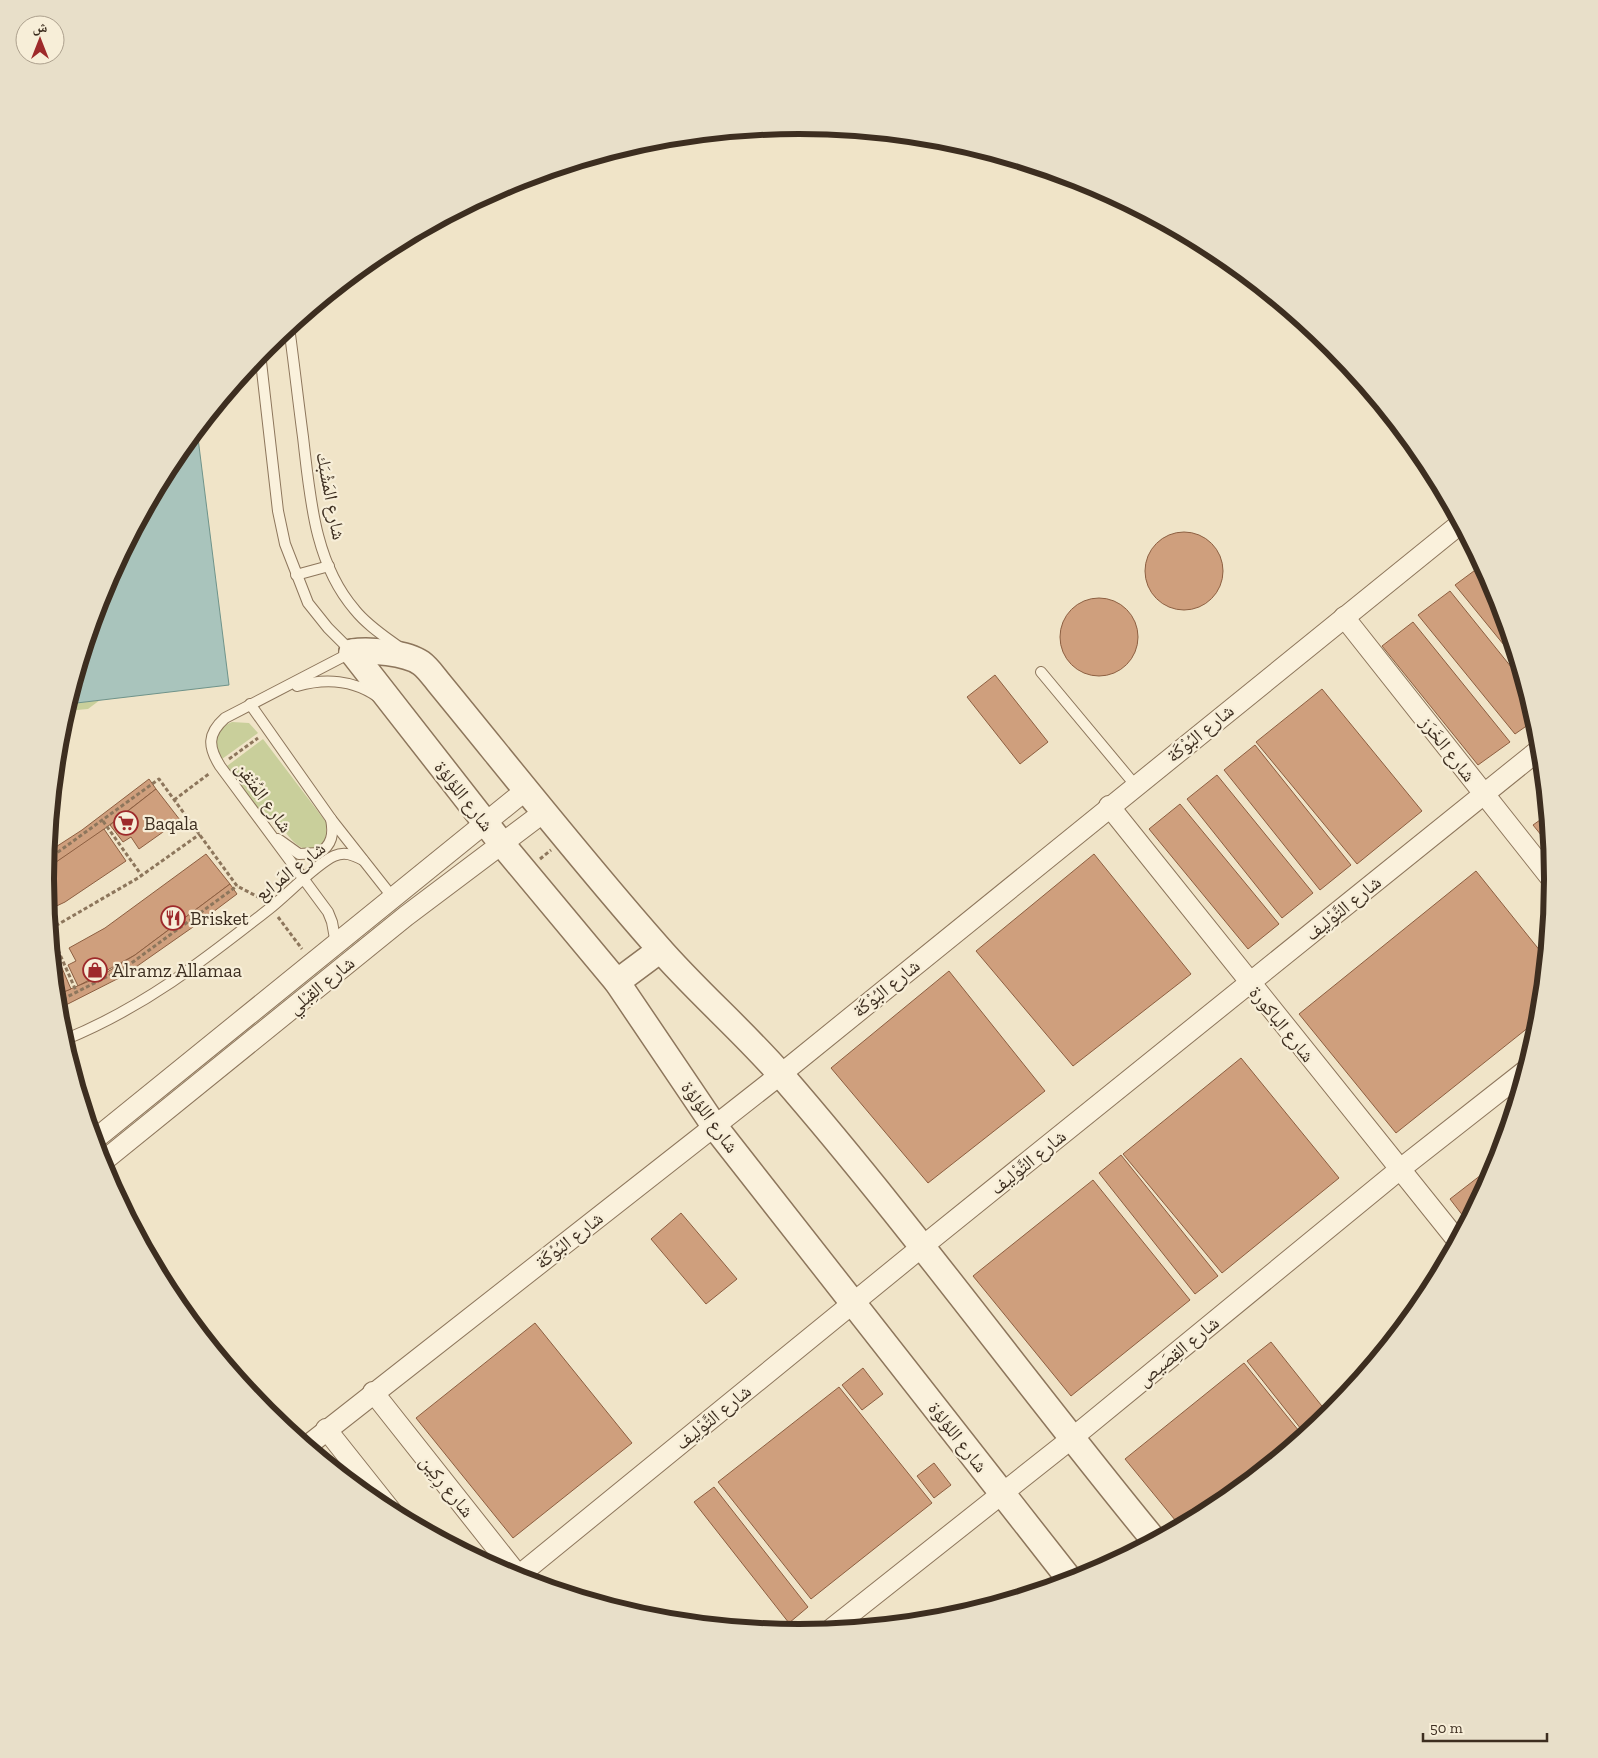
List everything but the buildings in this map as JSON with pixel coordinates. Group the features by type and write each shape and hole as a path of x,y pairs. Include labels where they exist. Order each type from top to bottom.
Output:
{"street":[{"name":"شارع البُوْكَة","path":"311,1442 715,1127 1109,806 1456,528"},
{"name":"شارع الخَرَز","path":"1344,617 1544,869"},
{"path":"352,652 368,650 385,652 420,662 565,839 660,950 781,1074 923,1246 1071,1439 1150,1536"},
{"name":"شارع اللؤلؤة","path":"352,652 502,844 617,982 715,1127 1066,1575"},
{"name":"شارع التَّوْلِيف","path":"525,1572 923,1246 1533,754"},
{"name":"شارع القِبْلي","path":"99,1136 394,899 526,790"},
{"name":"شارع الباكورة","path":"1109,806 1453,1235"},
{"name":"شارع القِبْلي","path":"108,1158 406,916 544,812"},
{"path":"617,982 660,950"},
{"name":"شارع القِصَيص","path":"838,1623 1071,1439 1399,1170 1518,1077"},
{"name":"شارع رِكِين","path":"373,1392 511,1566"},
{"path":"326,1429 377,1493"}],"lane":[{"name":"شارع المَشْبَك","path":"290,335 311,502 315,525 329,566 337,584 355,610 380,634 420,662"},
{"path":"261,364 278,511 296,576 308,603 328,628 352,652"},
{"path":"296,576 329,566"},
{"name":"شارع المُتْقِن","path":"336,945 332,922 328,912 220,766 212,754 210,736 219,724 250,704 279,691 352,652"},
{"path":"1041,672 1136,786"},
{"path":"279,691 328,680 350,684 372,693 397,711"},
{"path":"250,704 331,819 406,916"},
{"path":"265,829 292,851 313,855 324,850 331,840 333,835 331,819"},
{"name":"شارع المَرابع","path":"71,1037 128,1010 166,988 271,908 332,857 348,853 363,860"}],"path":[{"path":"54,855 159,779 237,886 264,900"},
{"path":"103,821 142,876"},
{"path":"55,928 105,900 142,876 200,834"},
{"path":"525,871 565,839"},
{"path":"64,999 126,967 237,886"},
{"path":"276,915 302,950"},
{"path":"57,946 78,993"}],"green space":[{"path":"100,700 88,709 73,710 75,703"},
{"path":"232,722 249,723 258,733 222,759 217,748 216,738 226,725"},
{"path":"263,739 326,822 326,839 320,847 305,849 299,846 289,837 276,819 263,816 227,766"}],"water":[{"path":"198,439 229,685 75,703 93,639 110,594 154,506 179,465"}],"place":[{"name":"Baqala","path":"126,823"},
{"name":"Brisket","path":"173,918"},
{"name":"Alramz Allamaa","path":"95,970"}]}
